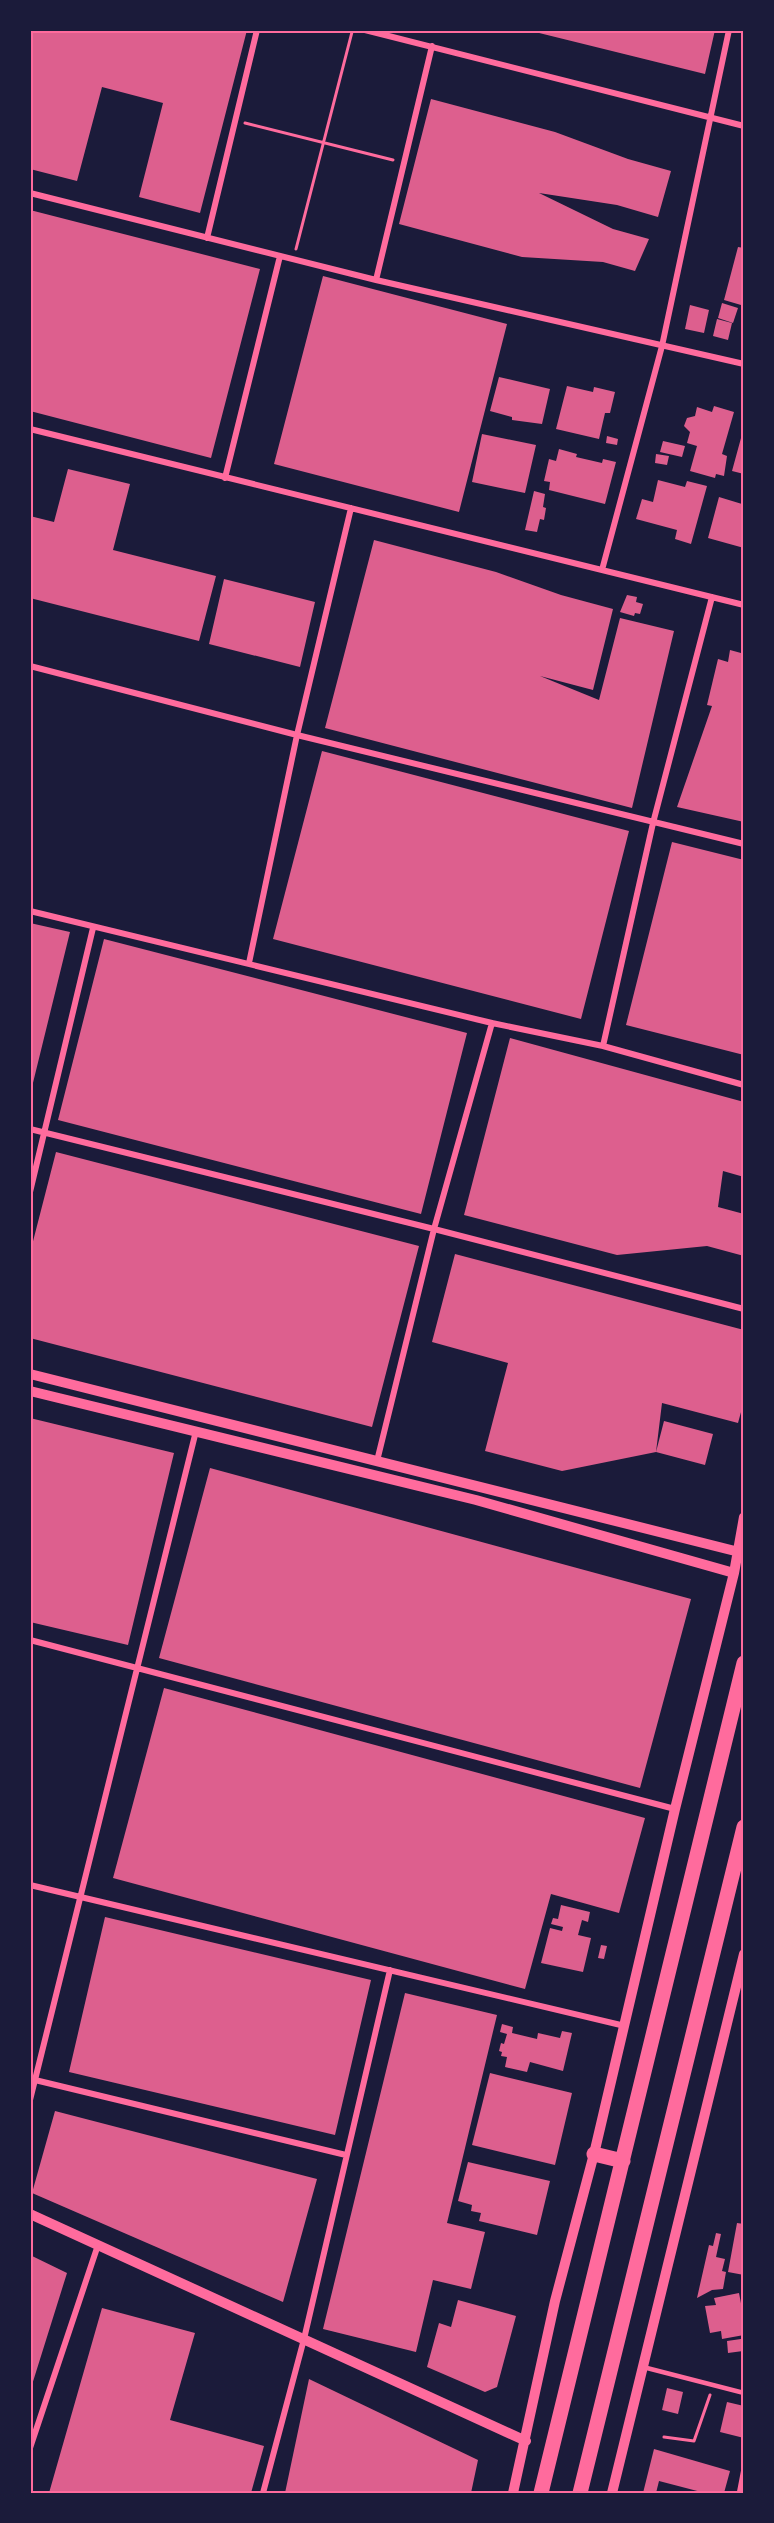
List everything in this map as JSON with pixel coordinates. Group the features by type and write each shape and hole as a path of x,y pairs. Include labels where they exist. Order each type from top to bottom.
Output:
{"highway":[{"path":"541,2493 744,1663"},
{"path":"580,2493 744,1827"},
{"path":"594,2154 622,2161"}],"street":[{"path":"207,238 257,30"},
{"path":"365,30 744,126"},
{"path":"602,570 662,346 729,30"},
{"path":"376,280 432,46"},
{"path":"30,193 376,280 744,364"},
{"path":"225,478 280,256"},
{"path":"30,429 744,605"},
{"path":"249,963 297,735 351,508"},
{"path":"603,1046 653,823 712,597"},
{"path":"30,666 297,735 744,844"},
{"path":"30,911 492,1023 603,1046 744,1085"},
{"path":"30,1192 93,928"},
{"path":"377,1461 434,1229 492,1023"},
{"path":"30,1129 744,1309"},
{"path":"30,1374 739,1552"},
{"path":"30,1391 476,1500 734,1573"},
{"path":"30,2100 196,1431"},
{"path":"513,2493 555,2301 626,2026 675,1809 739,1552 744,1517"},
{"path":"30,1640 675,1809"},
{"path":"30,1885 626,2026"},
{"path":"612,2493 744,1954"},
{"path":"263,2493 304,2339 390,1970"},
{"path":"35,2080 346,2155"},
{"path":"30,2214 526,2441"},
{"path":"30,2448 98,2245"}],"lane":[{"path":"642,2367 744,2393"},
{"path":"739,2493 744,2467"}],"path":[{"path":"293,259 353,30"},
{"path":"235,120 404,162"},
{"path":"664,2437 694,2441 714,2385"}],"building":[{"path":"30,30 247,30 200,213 139,197 163,103 102,87 77,181 30,169"},
{"path":"527,30 715,30 705,74"},
{"path":"431,99 555,132 628,159 671,171 658,217 617,205 539,193 613,229 649,239 635,271 603,262 522,257 399,224"},
{"path":"30,210 260,269 211,458 30,411"},
{"path":"738,247 744,248 744,294 741,305 724,300"},
{"path":"323,276 507,324 459,512 274,464"},
{"path":"722,303 738,308 733,323 718,318"},
{"path":"690,305 709,310 704,333 685,329"},
{"path":"717,319 732,323 728,340 713,336"},
{"path":"499,377 550,389 542,424 512,420 512,417 490,411"},
{"path":"567,386 593,392 594,387 615,392 610,413 605,413 599,439 556,429"},
{"path":"714,406 734,412 722,454 727,456 724,476 716,474 715,478 690,471 697,446 687,443 690,432 684,426 687,418 695,416 697,407 712,412"},
{"path":"482,434 536,445 525,493 472,482"},
{"path":"607,436 618,439 617,445 606,443"},
{"path":"741,438 744,439 744,474 732,471"},
{"path":"663,441 685,446 682,457 660,452"},
{"path":"559,449 577,454 576,457 602,463 603,459 616,462 605,504 549,490 550,482 544,481 549,459 556,461"},
{"path":"656,454 669,456 667,465 655,463"},
{"path":"68,469 130,484 113,550 216,576 199,641 30,598 30,516 54,522"},
{"path":"658,480 685,487 687,481 707,486 691,544 675,539 677,530 636,519 642,499 653,502"},
{"path":"534,491 545,494 544,520 540,519 537,532 525,530"},
{"path":"719,497 742,504 744,498 744,548 708,538"},
{"path":"374,540 496,572 561,595 613,609 593,690 540,676 599,700 620,618 674,631 632,808 325,728"},
{"path":"224,579 315,602 300,667 209,644"},
{"path":"627,595 637,597 636,602 643,604 640,614 635,613 634,616 620,612"},
{"path":"730,650 741,653 741,650 744,651 744,822 677,807 712,706 707,705 718,659 728,662"},
{"path":"322,751 629,831 581,1019 273,939"},
{"path":"672,842 744,860 744,1055 626,1025"},
{"path":"30,923 70,932 31,1091 30,1091"},
{"path":"104,939 467,1033 421,1214 58,1120"},
{"path":"510,1038 744,1102 744,1177 723,1171 718,1207 744,1214 744,1256 707,1246 617,1255 464,1215"},
{"path":"56,1152 419,1246 372,1427 30,1338 30,1253"},
{"path":"455,1254 744,1330 744,1401 738,1423 662,1403 656,1452 562,1471 485,1451 508,1363 432,1342"},
{"path":"30,1418 174,1453 128,1645 30,1622"},
{"path":"664,1421 713,1434 705,1465 656,1452"},
{"path":"210,1468 691,1599 640,1788 159,1658"},
{"path":"164,1688 645,1818 619,1913 551,1894 525,1989 113,1878"},
{"path":"561,1905 590,1912 588,1922 582,1920 578,1935 591,1938 583,1972 541,1963 550,1928 562,1931 563,1927 551,1924 553,1918 558,1919"},
{"path":"105,1917 371,1980 335,2135 69,2072"},
{"path":"601,1945 607,1946 604,1959 598,1958"},
{"path":"405,1993 497,2015 447,2223 485,2232 471,2289 433,2280 416,2352 323,2329"},
{"path":"502,2024 513,2027 512,2033 537,2039 538,2033 560,2038 562,2031 572,2033 563,2071 530,2062 527,2072 505,2067 507,2057 501,2056 502,2052 499,2051 507,2034 500,2032"},
{"path":"490,2073 572,2093 555,2165 472,2145"},
{"path":"55,2111 317,2179 283,2302 32,2193"},
{"path":"468,2162 550,2181 537,2235 479,2221 481,2213 471,2211 472,2205 458,2201"},
{"path":"737,2223 744,2224 744,2275 728,2272"},
{"path":"716,2233 721,2234 716,2257 725,2259 722,2271 726,2272 723,2289 712,2290 697,2298 709,2245 713,2246"},
{"path":"30,2255 67,2273 31,2388 30,2388"},
{"path":"739,2293 744,2319 744,2335 722,2339 721,2331 710,2333 705,2306 716,2305 714,2298"},
{"path":"458,2300 516,2316 497,2387 485,2392 427,2367 439,2323 451,2327"},
{"path":"102,2308 195,2333 170,2420 264,2446 251,2493 49,2493"},
{"path":"741,2339 743,2351 728,2353 727,2341"},
{"path":"309,2379 478,2460 471,2493 285,2493"},
{"path":"667,2388 683,2392 678,2414 662,2410"},
{"path":"727,2402 744,2406 744,2438 720,2432"},
{"path":"654,2449 730,2471 724,2493 705,2493 659,2481 656,2493 643,2493"}]}
